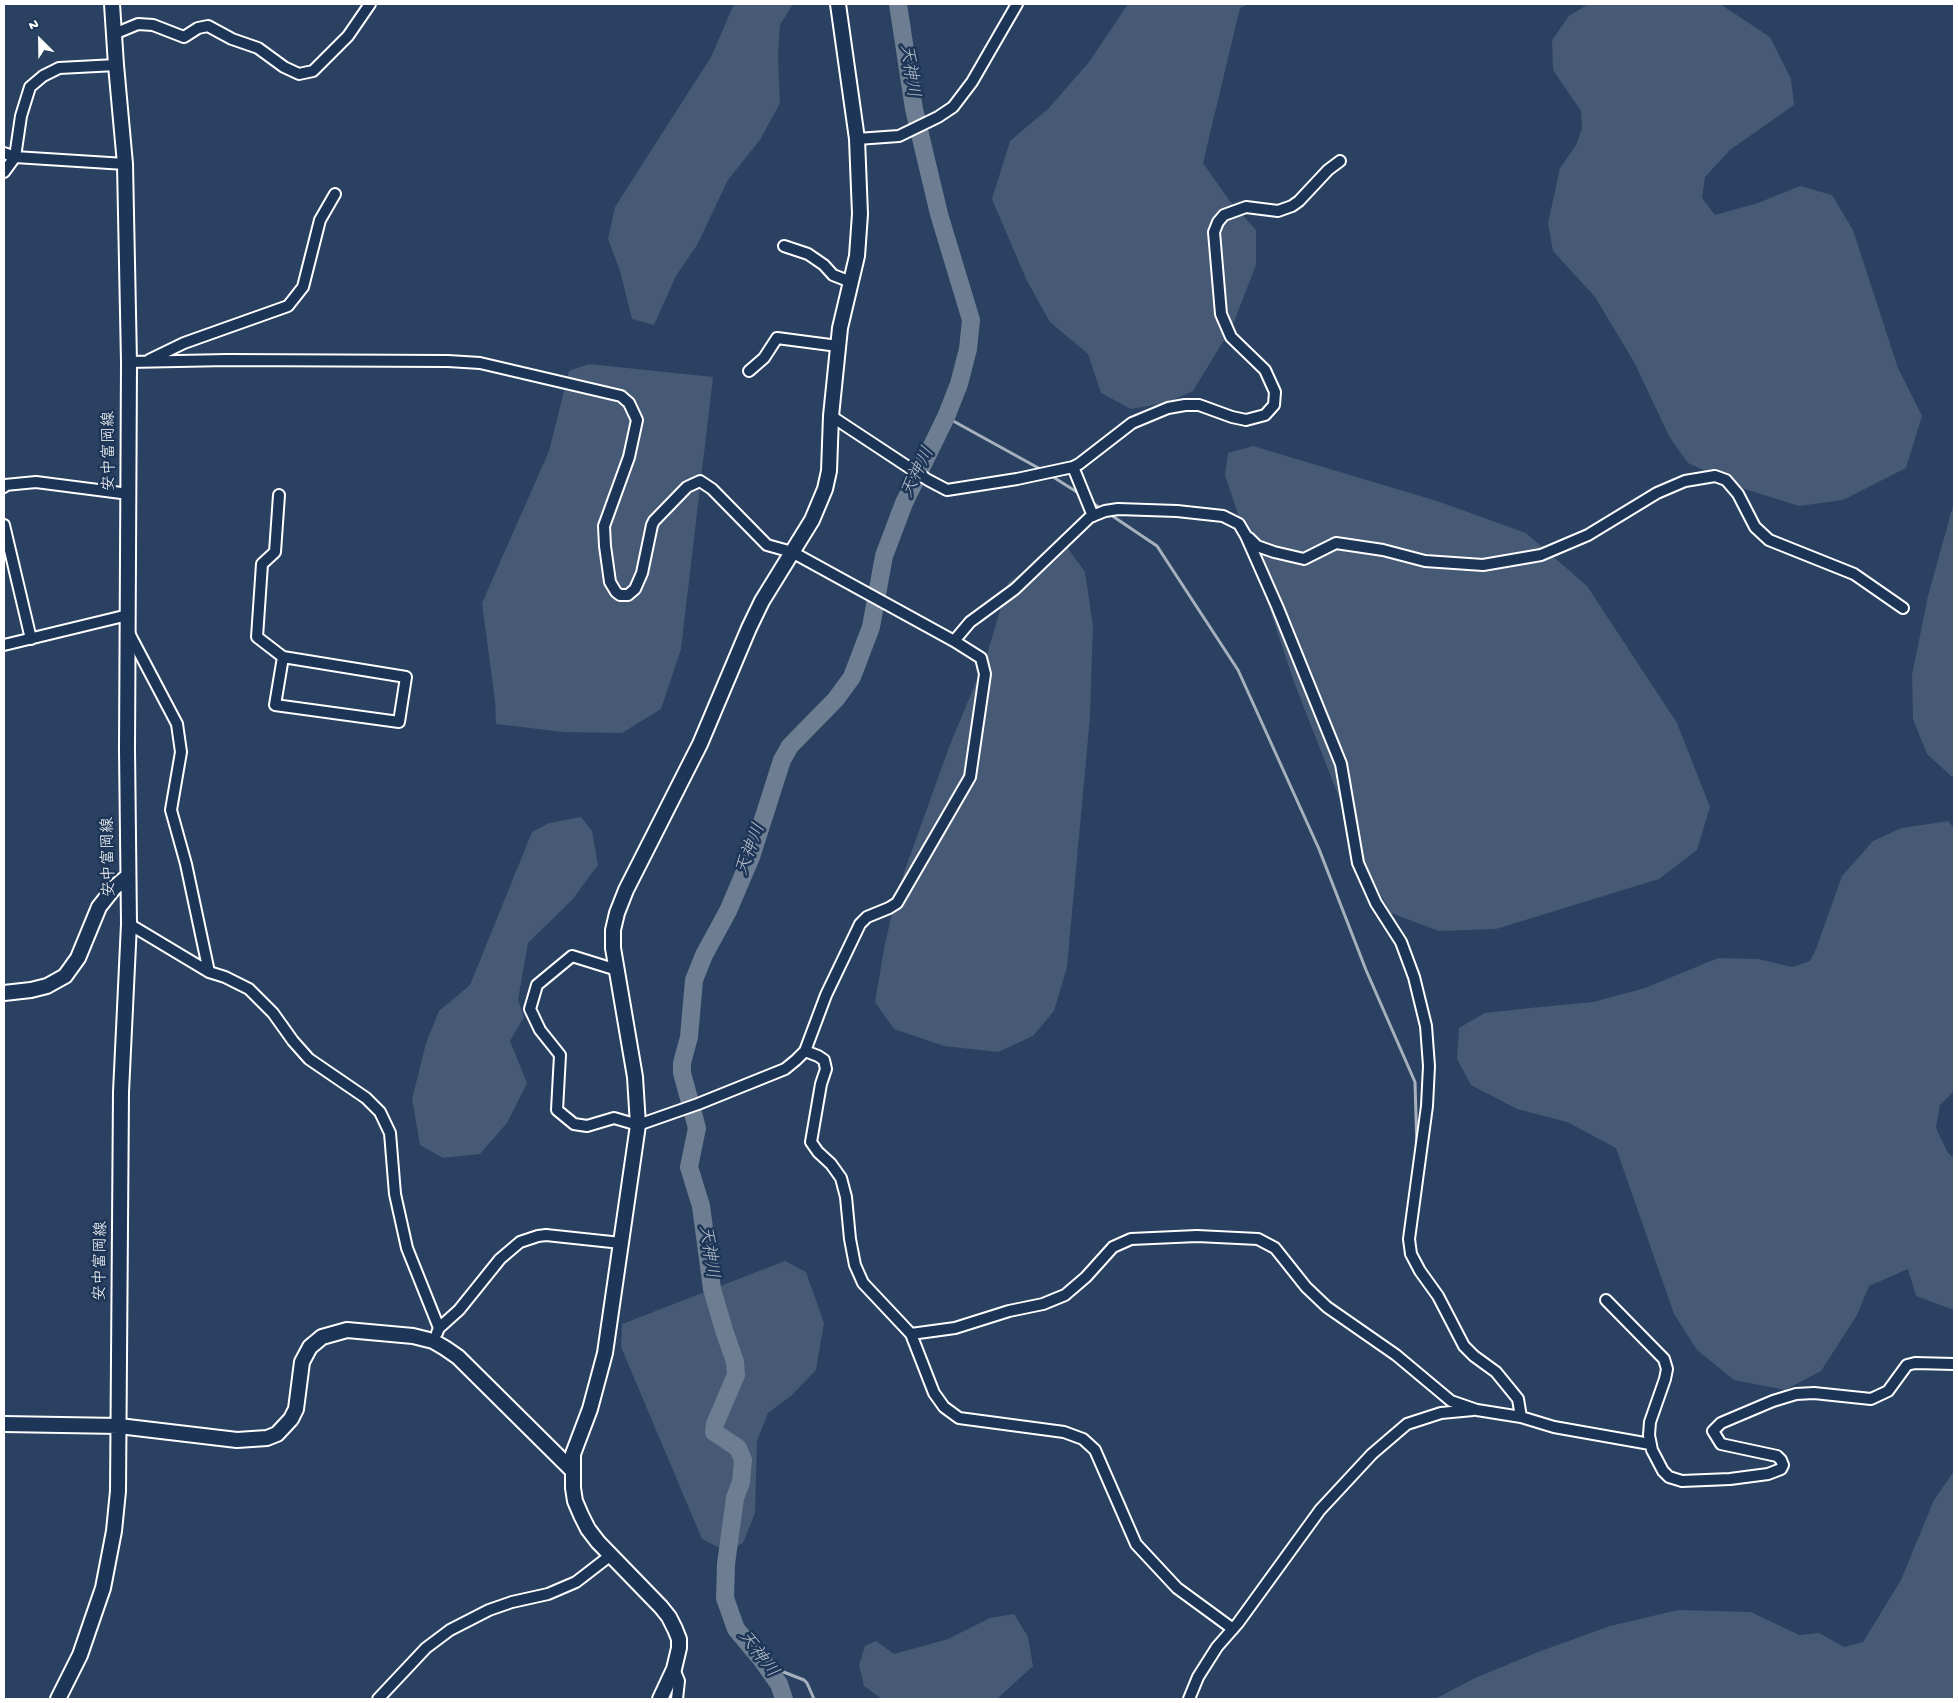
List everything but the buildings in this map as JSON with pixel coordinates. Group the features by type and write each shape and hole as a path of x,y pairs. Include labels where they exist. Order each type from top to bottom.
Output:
{"street":[{"name":"安中富岡線","path":"58,1699 80,1655 103,1588 118,1499 121,1092 129,924 127,876 130,362 125,164 112,4"},
{"path":"114,34 138,24 153,25 184,37 198,28 208,26 232,39 258,48 284,67 299,74 313,71 348,36 370,4"},
{"path":"660,1699 674,1669 679,1648 678,1639 669,1617 598,1542 581,1516 575,1501 572,1470 574,1454 592,1401 605,1353 638,1125 635,1077 613,948 613,930 626,890 700,744 749,628 812,520 825,489 831,451 831,416 840,328 859,240 857,139 838,4"},
{"path":"857,139 899,136 938,117 953,107 972,82 1017,4"},
{"path":"4,172 15,156 20,116 30,87 42,76 60,68 116,65"},
{"path":"4,153 15,156 125,164"},
{"path":"831,416 913,471 947,490 1073,467 1132,423 1168,408 1198,405 1246,420 1265,415 1274,405 1275,392 1265,370 1230,336 1221,314 1214,232 1218,222 1224,215 1246,207 1278,212 1292,206 1328,170 1340,161"},
{"path":"146,361 184,342 288,306 303,287 320,220 335,194"},
{"path":"784,246 808,254 824,265 833,275 850,282"},
{"path":"749,371 764,358 778,338 838,346"},
{"path":"130,362 227,360 464,362 489,365 621,396 629,403 637,420 637,428 629,457 604,526 610,582 620,595 628,595 635,589 642,573 654,521 687,487 700,481 712,489 767,545 792,552 954,641 981,658 985,674 970,777 897,902 889,908 867,917 860,924 826,995 804,1051 796,1060 785,1069 698,1104 638,1125 614,1118 587,1126 574,1124 557,1110 560,1054 540,1030 530,1009 537,985 572,956 617,970"},
{"path":"1073,467 1093,516"},
{"path":"1246,536 1257,546 1304,559 1336,543 1383,550 1425,561 1483,565 1541,556 1588,535 1657,493 1685,481 1715,476 1726,480 1738,494 1755,527 1769,540 1854,574 1903,608"},
{"path":"4,483 36,482 129,494"},
{"path":"279,495 275,552 262,564 257,637 282,657 406,677 399,722 275,705 282,657"},
{"path":"954,641 970,622 1015,590 1093,516 1118,509 1176,511 1223,516 1239,524 1246,536 1341,764 1358,864 1376,903 1401,942 1414,977 1426,1026 1429,1066 1428,1090 1409,1239 1412,1254 1420,1271 1438,1296 1464,1346 1496,1372 1518,1399 1521,1417"},
{"path":"4,525 31,639"},
{"path":"4,645 128,615"},
{"path":"128,630 177,724 180,752 171,810 186,864 209,972"},
{"path":"4,993 39,988 65,976 78,958 99,908 114,888 127,876"},
{"path":"129,924 209,972 225,977 249,989 273,1013 309,1060 366,1098 380,1112 390,1133 395,1194 407,1248 439,1328"},
{"path":"804,1051 824,1060 826,1069 821,1084 812,1142 818,1152 831,1164 841,1178 846,1197 850,1240 855,1264 863,1283 911,1334 934,1393 944,1407 959,1418 1064,1432 1083,1439 1095,1450 1136,1544 1177,1588 1232,1629"},
{"path":"433,1341 439,1328 459,1310 500,1259 520,1242 546,1235 621,1242"},
{"path":"911,1334 955,1328 1009,1311 1044,1304 1065,1295 1086,1277 1114,1247 1131,1239 1197,1236 1258,1239 1275,1248 1306,1287 1327,1307 1396,1355 1451,1401 1477,1410 1521,1417 1554,1427 1650,1444"},
{"path":"1606,1300 1664,1359 1667,1369 1650,1422 1650,1444 1663,1472 1670,1477 1682,1480 1730,1479 1768,1474 1781,1469 1783,1465 1782,1460 1776,1456 1721,1444 1713,1431 1721,1423 1773,1401 1796,1394 1814,1393 1871,1399 1888,1391 1907,1365 1915,1363 1954,1364"},
{"path":"4,1424 119,1426 237,1440 267,1438 277,1434 291,1419 296,1408 302,1362 310,1347 322,1337 347,1330 413,1336 433,1341 458,1357 572,1470"},
{"path":"1189,1699 1198,1677 1217,1647 1320,1510 1360,1466 1407,1424 1441,1413 1477,1410"},
{"path":"378,1699 426,1648 450,1630 489,1610 512,1602 548,1594 576,1582 611,1555"},
{"path":"674,1669 679,1681 677,1699"}],"shaded area":[{"path":"734,4 793,4 780,25 778,57 780,103 760,140 728,180 697,245 676,276 654,325 632,319 620,271 608,239 615,207 711,57"},
{"path":"1128,4 1249,4 1240,8 1203,163 1229,200 1256,230 1256,265 1232,327 1193,391 1166,403 1131,409 1101,393 1088,354 1050,322 1027,281 992,199 1010,141 1049,108 1089,62"},
{"path":"1588,4 1720,4 1770,37 1791,79 1794,105 1730,150 1705,177 1702,198 1715,215 1758,203 1800,186 1832,195 1853,230 1898,368 1922,416 1906,468 1843,500 1799,506 1745,489 1688,463 1670,438 1634,362 1595,297 1553,251 1548,223 1560,168 1576,145 1582,128 1581,111 1553,70 1552,40 1569,16"},
{"path":"589,364 713,377 681,649 661,709 622,733 564,732 496,724 495,701 482,603 549,451 569,371"},
{"path":"1253,446 1437,501 1526,533 1587,586 1677,723 1710,807 1697,850 1659,879 1496,929 1439,931 1391,913 1369,874 1294,682 1225,475 1228,453"},
{"path":"1954,502 1954,776 1951,776 1927,754 1913,719 1912,675 1928,596"},
{"path":"1067,547 1085,572 1093,626 1090,717 1067,967 1054,1011 1033,1036 998,1052 944,1046 894,1029 875,1002 896,895 949,747 986,658 1008,583 1040,559"},
{"path":"581,817 592,831 598,865 572,900 528,943 518,1000 524,1017 510,1041 527,1083 507,1123 480,1154 443,1158 420,1145 412,1099 426,1043 439,1011 470,985 532,832 549,823"},
{"path":"1948,821 1954,828 1954,1091 1940,1105 1936,1128 1948,1153 1954,1158 1954,1310 1916,1296 1908,1269 1869,1286 1857,1315 1821,1371 1785,1390 1734,1380 1697,1350 1674,1314 1616,1148 1567,1122 1517,1109 1471,1085 1457,1059 1459,1028 1485,1013 1593,1002 1645,988 1718,958 1758,959 1792,967 1810,961 1842,876 1873,841 1902,828"},
{"path":"785,1261 806,1272 824,1323 816,1370 791,1396 768,1413 757,1441 755,1513 743,1543 726,1551 702,1539 621,1347 622,1324"},
{"path":"1954,1471 1954,1699 1435,1699 1475,1678 1538,1652 1610,1626 1678,1610 1751,1612 1799,1635 1819,1633 1844,1647 1863,1642 1901,1580 1934,1500"},
{"path":"1014,1614 1028,1637 1033,1666 997,1699 882,1699 864,1686 859,1665 865,1646 876,1641 894,1654 948,1639 990,1618"}],"waterway":[{"name":"天神川","path":"784,1699 779,1684 736,1629 725,1598 726,1564 735,1498 741,1482 743,1460 738,1448 714,1432 715,1424 736,1375 735,1362 712,1289 701,1206 689,1167 697,1128 682,1073 682,1063 689,1037 694,980 704,955 728,911 751,857 782,760 790,746 836,699 852,677 871,627 884,556 904,503 946,417 959,384 968,349 971,320 939,214 914,109 898,4"},
{"path":"946,417 1042,470"},
{"path":"1050,475 1080,494"},
{"path":"1090,501 1103,510"},
{"path":"1108,513 1157,546 1238,670 1319,849 1366,970 1415,1082 1417,1150"},
{"path":"762,1660 781,1671 804,1680 814,1699"}]}
